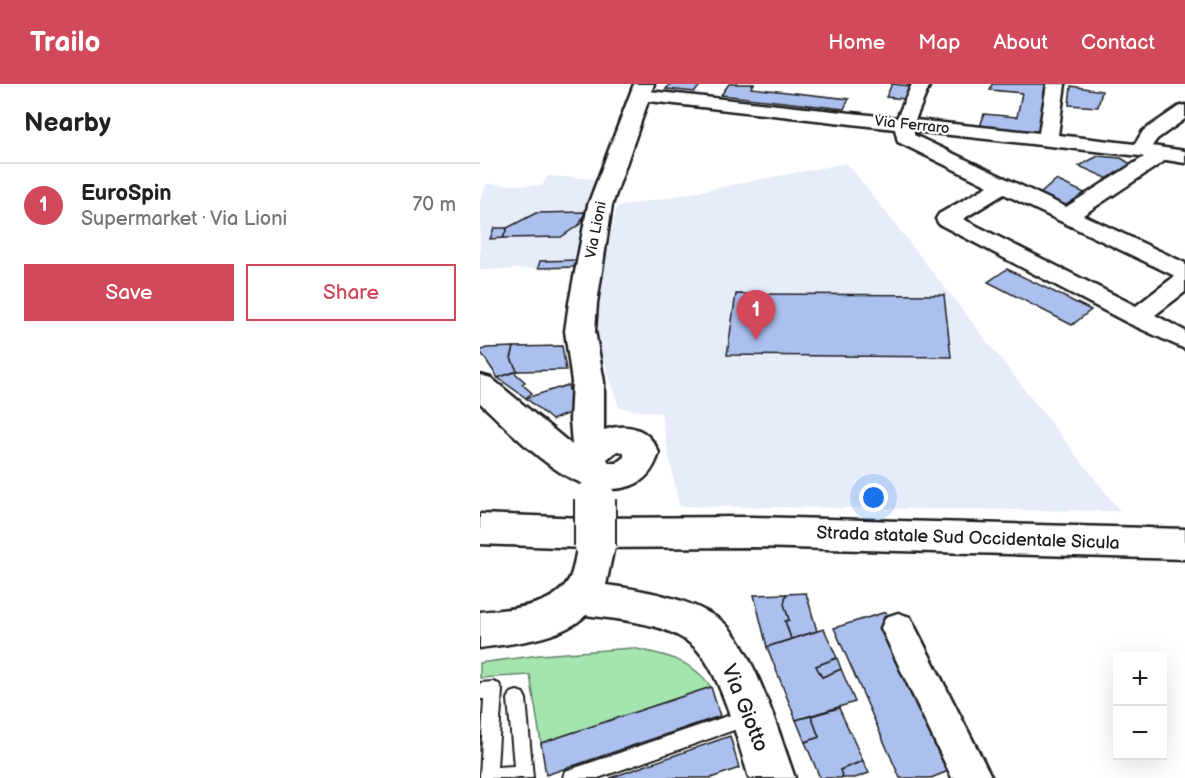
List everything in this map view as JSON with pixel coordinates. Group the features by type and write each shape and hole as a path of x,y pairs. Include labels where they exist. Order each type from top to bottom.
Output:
{"street":[{"path":"700,102 714,84"},
{"path":"921,84 904,124 905,138 1185,272"},
{"path":"1048,140 1056,84"},
{"name":"Via Ferraro","path":"642,90 700,102 1140,150 1185,157"},
{"name":"Via Lioni","path":"588,382 580,331 600,205 642,90"},
{"path":"1140,150 1150,135 1185,111"},
{"path":"1067,216 1162,154"},
{"path":"1004,185 946,219 1185,341"},
{"path":"1137,316 1185,280"},
{"path":"588,382 600,458"},
{"path":"480,630 524,624 548,616 570,606 587,585 594,546 600,458 606,416 588,382"},
{"path":"480,386 542,434 600,458"},
{"name":"Strada statale Sud Occidentale Sicula","path":"482,524 584,533 751,532 1185,544"},
{"name":"Via Giotto","path":"578,597 673,616 709,633 734,671 772,778"},
{"path":"898,628 972,778"}],"lane":[{"path":"480,691 493,690 487,777 524,776 517,699"},
{"path":"572,778 750,716"}],"shaded area":[{"path":"847,163 1120,511 679,506 661,413 619,408 595,332 595,308 617,207"},
{"path":"548,176 599,179 586,213 579,267 480,270 480,200 487,184 542,186"}],"green space":[{"path":"632,648 666,656 686,664 704,678 711,687 541,743 530,675 480,678 480,663 540,655"}],"building":[{"path":"670,84 701,84 695,92 666,89"},
{"path":"729,84 754,84 751,88 849,99 844,109 721,95"},
{"path":"892,84 910,86 905,99 886,97"},
{"path":"992,84 1049,84 1041,134 980,127 984,114 1017,117 1022,93 990,90"},
{"path":"1071,86 1102,91 1098,107 1069,105"},
{"path":"1098,156 1121,158 1134,166 1111,180 1079,166"},
{"path":"1056,180 1087,194 1065,208 1040,194"},
{"path":"585,212 580,224 561,237 503,238 507,228 536,213"},
{"path":"494,228 507,228 503,238 490,239"},
{"path":"580,260 579,267 538,268 540,261"},
{"path":"1007,269 1091,310 1072,325 988,282"},
{"path":"736,294 944,295 951,357 727,355"},
{"path":"562,346 566,370 517,371 511,358 514,347"},
{"path":"514,347 511,358 517,371 498,378 480,351 486,348"},
{"path":"514,372 525,382 522,384 532,393 526,398 498,378"},
{"path":"568,385 574,411 552,420 526,398"},
{"path":"806,593 817,631 791,639 785,621 789,620 784,604 786,594"},
{"path":"786,594 784,604 789,620 785,621 791,639 767,647 754,595"},
{"path":"886,612 956,768 931,778 900,778 834,628"},
{"path":"824,629 837,658 816,666 822,677 841,669 855,702 796,720 767,647"},
{"path":"837,658 841,669 822,677 816,666"},
{"path":"711,687 720,716 546,775 541,743"},
{"path":"839,708 863,761 840,770 843,778 820,778 805,742 819,737 811,716"},
{"path":"811,716 819,737 805,742 796,720"},
{"path":"730,736 739,768 711,778 610,778"},
{"path":"863,761 869,773 855,778 843,778 840,770"}],"place":[{"name":"EuroSpin","path":"756,340"}]}
